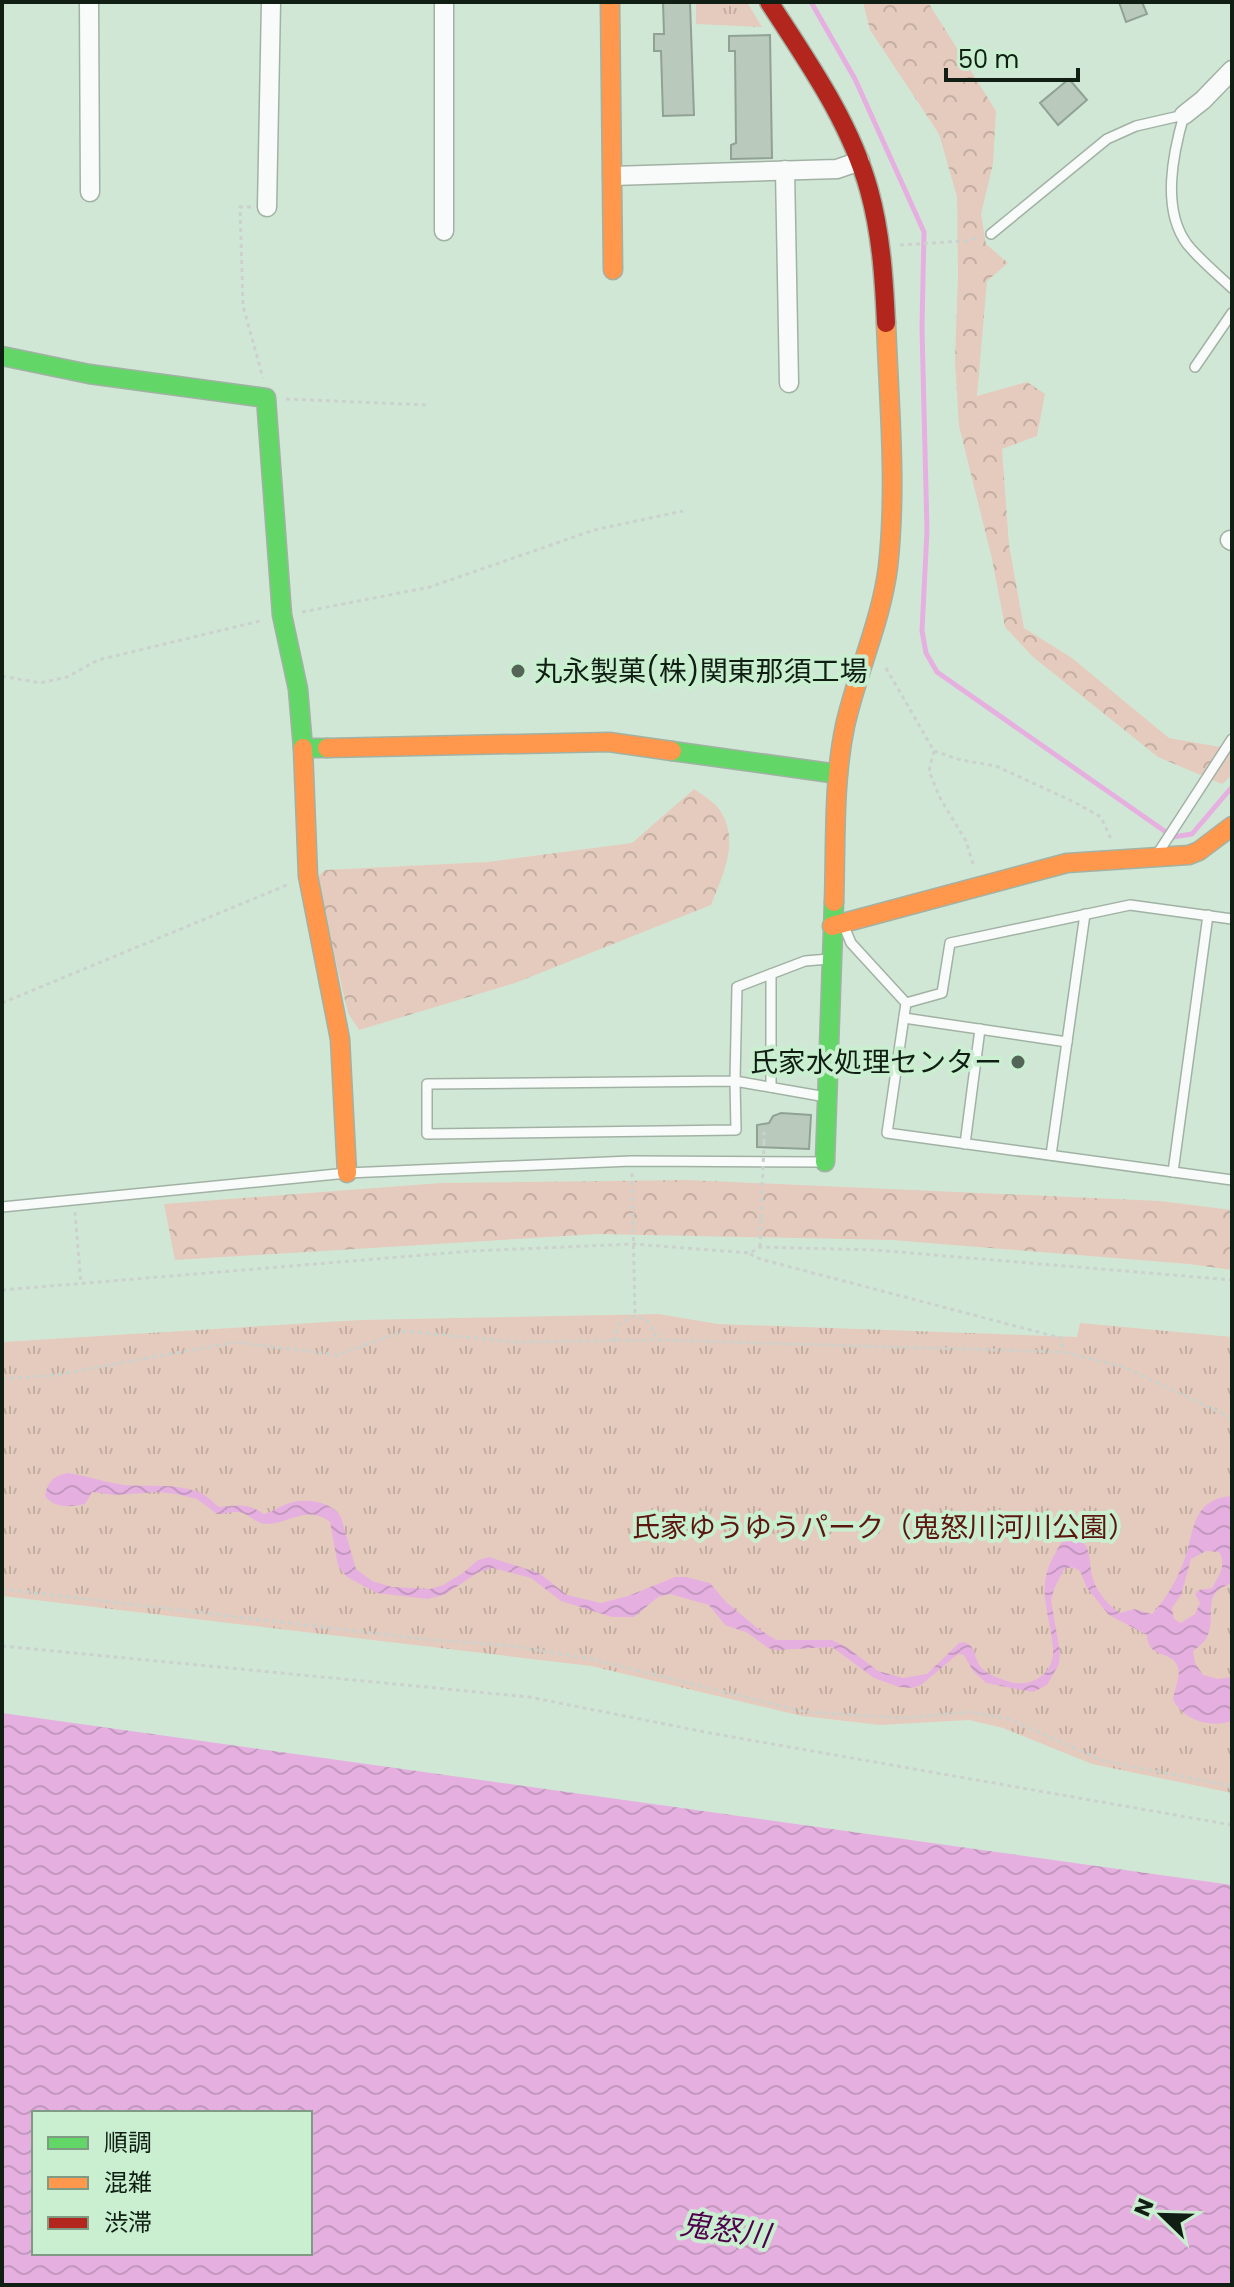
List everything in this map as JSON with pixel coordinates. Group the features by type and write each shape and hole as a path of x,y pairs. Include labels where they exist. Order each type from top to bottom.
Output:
{"street":[{"path":"89,2 90,192"},
{"path":"267,207 271,2"},
{"path":"444,2 444,231"},
{"path":"610,2 613,270"},
{"path":"769,2 840,116 860,161 881,246 892,491 890,556 884,597 848,716 838,774 837,925 832,959 825,1162"},
{"path":"1184,115 1232,70"},
{"path":"612,176 837,169 860,161"},
{"path":"785,170 789,383"},
{"path":"2,356 89,374 266,398 282,615 298,689 308,876 340,1039 347,1173"},
{"path":"303,748 609,742 838,774"},
{"path":"837,925 1067,863 1113,859 1160,850 1189,855 1232,826"}],"lane":[{"path":"991,234 1107,139 1136,126 1184,115 1177,138 1172,180 1178,228 1186,242 1232,288"},
{"path":"1195,367 1232,313"},
{"path":"1160,850 1232,739"},
{"path":"906,1003 942,993 950,943 1130,905 1232,919"},
{"path":"1051,1155 1085,914"},
{"path":"1173,1172 1208,915"},
{"path":"837,925 906,1003"},
{"path":"826,1097 735,1081 427,1084 427,1134 736,1130 735,1081 737,987 805,961 832,959"},
{"path":"771,974 771,1087"},
{"path":"906,1003 887,1133 1232,1180"},
{"path":"904,1018 1067,1042"},
{"path":"965,1144 980,1029"},
{"path":"2,1207 347,1173 631,1161 825,1162"}],"path":[{"path":"267,207 240,207 243,306 260,362 266,398 427,405"},
{"path":"899,245 966,241"},
{"path":"2,676 40,683 67,677 98,660 282,615 430,587 594,530 683,511"},
{"path":"880,657 934,751 996,766 1101,817 1111,839 1113,859"},
{"path":"934,751 929,771 940,798 966,841 979,885"},
{"path":"2,1003 308,876"},
{"path":"760,1247 764,1132"},
{"path":"631,1161 635,1316"},
{"path":"74,1201 81,1284"},
{"path":"2,1290 472,1251 633,1244 750,1253 760,1259 1061,1338 1063,1352"},
{"path":"750,1253 760,1247 875,1250 1232,1280"},
{"path":"614,1341 619,1323 635,1316 648,1321 658,1340"},
{"path":"2,1379 55,1375 236,1342 337,1355 404,1331 515,1342 658,1340 1063,1352 1124,1367 1232,1418"},
{"path":"2,1589 423,1639 513,1646 591,1659 806,1712 904,1718 970,1712 1009,1719 1104,1761 1232,1786"},
{"path":"2,1646 529,1697 725,1736 1232,1825"}],"green space":[{"path":"696,2 747,2 762,27 696,24"},
{"path":"863,2 928,2 996,111 993,164 981,214 986,244 1008,263 987,281 977,396 1027,382 1045,394 1037,436 1002,449 1009,545 1024,628 1072,658 1169,738 1232,749 1232,775 1222,784 1158,757 1033,657 1005,627 992,559 959,426 955,362 957,197 939,134 870,30"},
{"path":"694,789 719,809 729,833 728,857 711,905 515,983 359,1030 348,1013 316,878 325,870 488,862 632,843"},
{"path":"687,1180 1160,1201 1232,1210 1232,1270 892,1240 598,1234 175,1260 164,1204 440,1183"},
{"name":"氏家ゆうゆうパーク（鬼怒川河川公園）","path":"659,1314 718,1324 1077,1337 1080,1323 1232,1337 1232,1793 1092,1764 1003,1728 969,1720 880,1725 802,1716 591,1666 2,1596 2,1342 360,1320"}],"water":[{"path":"68,1473 124,1485 190,1489 202,1493 219,1507 247,1506 264,1514 297,1501 322,1503 341,1517 356,1569 372,1581 392,1587 430,1589 443,1585 478,1560 489,1557 539,1573 567,1595 601,1603 675,1577 686,1577 710,1583 725,1601 776,1640 832,1640 878,1671 903,1678 927,1674 959,1643 964,1642 973,1649 985,1671 1016,1683 1039,1678 1050,1666 1053,1648 1045,1600 1046,1577 1049,1565 1065,1540 1073,1536 1085,1544 1096,1586 1112,1607 1120,1613 1134,1609 1152,1614 1179,1572 1201,1511 1218,1499 1232,1496 1232,1583 1212,1599 1210,1629 1203,1643 1193,1651 1195,1663 1203,1675 1218,1679 1232,1677 1232,1721 1207,1723 1184,1713 1173,1700 1179,1674 1175,1661 1151,1648 1147,1635 1109,1615 1087,1588 1080,1571 1072,1567 1064,1569 1051,1600 1060,1652 1059,1664 1047,1685 1033,1692 986,1683 973,1671 964,1655 958,1654 921,1685 899,1687 874,1678 832,1647 768,1648 748,1633 725,1625 709,1605 670,1594 658,1597 634,1617 612,1617 561,1601 531,1578 492,1568 477,1573 444,1595 428,1599 377,1593 347,1577 338,1566 330,1522 322,1517 306,1515 267,1524 241,1513 217,1514 197,1499 159,1492 115,1495 92,1492 85,1504 64,1506 45,1496 52,1480","holes":["1206,1551 1219,1552 1221,1570 1212,1588 1199,1590 1195,1594 1200,1603 1195,1614 1181,1623 1174,1619 1172,1608 1181,1595 1191,1559"]},
{"name":"鬼怒川","path":"2,1713 1232,1885 1232,2285 2,2285"}],"building":[{"path":"663,2 690,2 694,115 663,116 661,51 654,51 654,34 664,34"},
{"path":"1119,2 1142,2 1147,14 1126,22"},
{"path":"770,35 772,158 731,159 731,145 736,143 735,51 729,51 729,36"},
{"path":"1069,79 1087,100 1058,125 1040,103"},
{"path":"781,1113 811,1115 809,1149 757,1147 757,1125 769,1123 773,1116"}],"waterway":[{"path":"811,2 855,79 924,232 922,328 927,531 922,631 926,653 937,672 1173,837 1192,834 1232,787"}],"traffic: fast":[{"path":"2,356 89,374 266,398 282,615 298,689 303,748 327,748"},
{"path":"672,751 838,774"},
{"path":"825,1162 834,902"}],"traffic: slow":[{"path":"610,2 613,270"},
{"path":"834,902 841,748 885,587 891,537 892,476 886,323"},
{"path":"327,748 609,742 672,751"},
{"path":"303,748 308,876 340,1039 347,1173"},
{"path":"832,926 1067,863 1189,855 1232,826"}],"traffic: jam":[{"path":"769,2 826,92 861,165 879,239 886,323"}],"place":[{"name":"丸永製菓(株)関東那須工場","path":"518,671"},
{"name":"氏家水処理センター","path":"1018,1062"}]}
